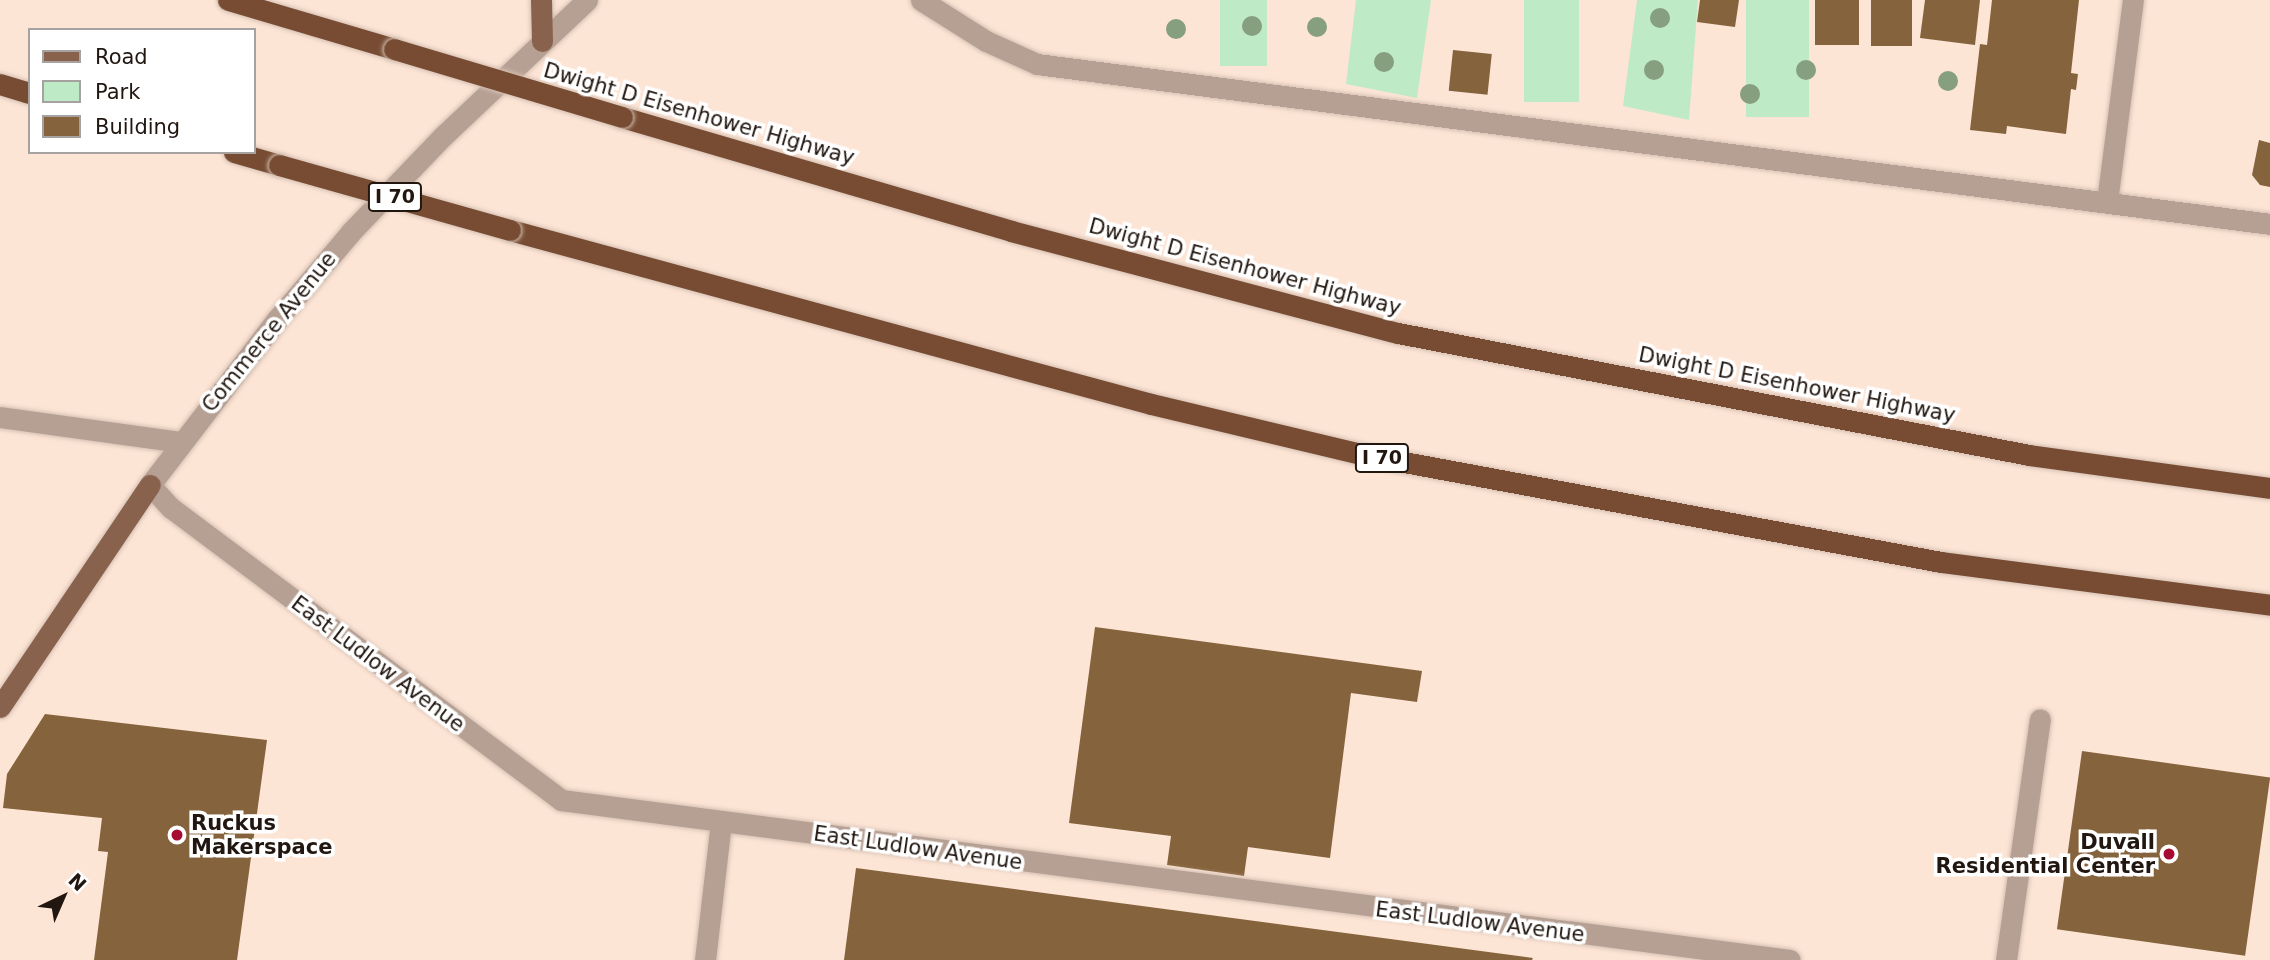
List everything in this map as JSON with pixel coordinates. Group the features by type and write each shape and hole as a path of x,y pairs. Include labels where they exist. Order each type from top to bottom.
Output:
{"highway":[{"name":"Dwight D Eisenhower Highway","path":"228,0 1011,230 1398,333 2029,455 2270,488"},
{"path":"0,84 28,92"},
{"name":"I 70","path":"241,154 1126,397 1387,460 1941,562 2270,605"}],"main road":[{"path":"541,0 542,41"},
{"name":"Commerce Avenue","path":"0,707 150,485"}],"street":[{"name":"Commerce Avenue","path":"150,485 180,442 351,232 542,41 587,0"},
{"path":"921,0 986,41 1037,64 2270,224"},
{"path":"2107,202 2133,0"},
{"path":"0,417 180,442"},
{"name":"East Ludlow Avenue","path":"150,485 171,508 561,800 1790,960"},
{"path":"2006,960 2040,719"},
{"path":"705,960 721,821"}],"green space":[{"path":"1220,0 1267,0 1267,66 1220,66"},
{"path":"1356,0 1431,0 1417,98 1346,84"},
{"path":"1524,0 1579,0 1579,102 1524,102"},
{"path":"1637,0 1698,0 1689,120 1623,106"},
{"path":"1746,0 1809,0 1809,117 1746,117"}],"building":[{"path":"1700,0 1739,0 1735,27 1697,22"},
{"path":"1815,0 1859,0 1859,45 1815,45"},
{"path":"1871,0 1912,0 1912,46 1871,46"},
{"path":"1925,0 1980,0 1975,45 1920,38"},
{"path":"1992,0 2079,0 2071,73 2078,74 2076,90 2071,89 2066,134 2007,126 2006,134 1970,130 1980,44 1987,45"},
{"path":"1453,50 1492,54 1488,95 1449,91"},
{"path":"2259,140 2270,143 2270,187 2260,185 2252,175"},
{"path":"1095,627 1422,671 1417,702 1351,693 1330,858 1248,847 1244,876 1167,865 1171,836 1069,823"},
{"name":"Ruckus Makerspace","path":"45,714 267,740 237,960 94,960 108,852 98,851 102,818 3,808 7,774"},
{"name":"Duvall Residential Center","path":"2082,751 2270,777 2245,956 2057,929"},
{"path":"856,868 1533,958 844,960"}],"place":[{"name":"Ruckus Makerspace","path":"177,835"},
{"name":"Duvall Residential Center","path":"2169,854"}]}
